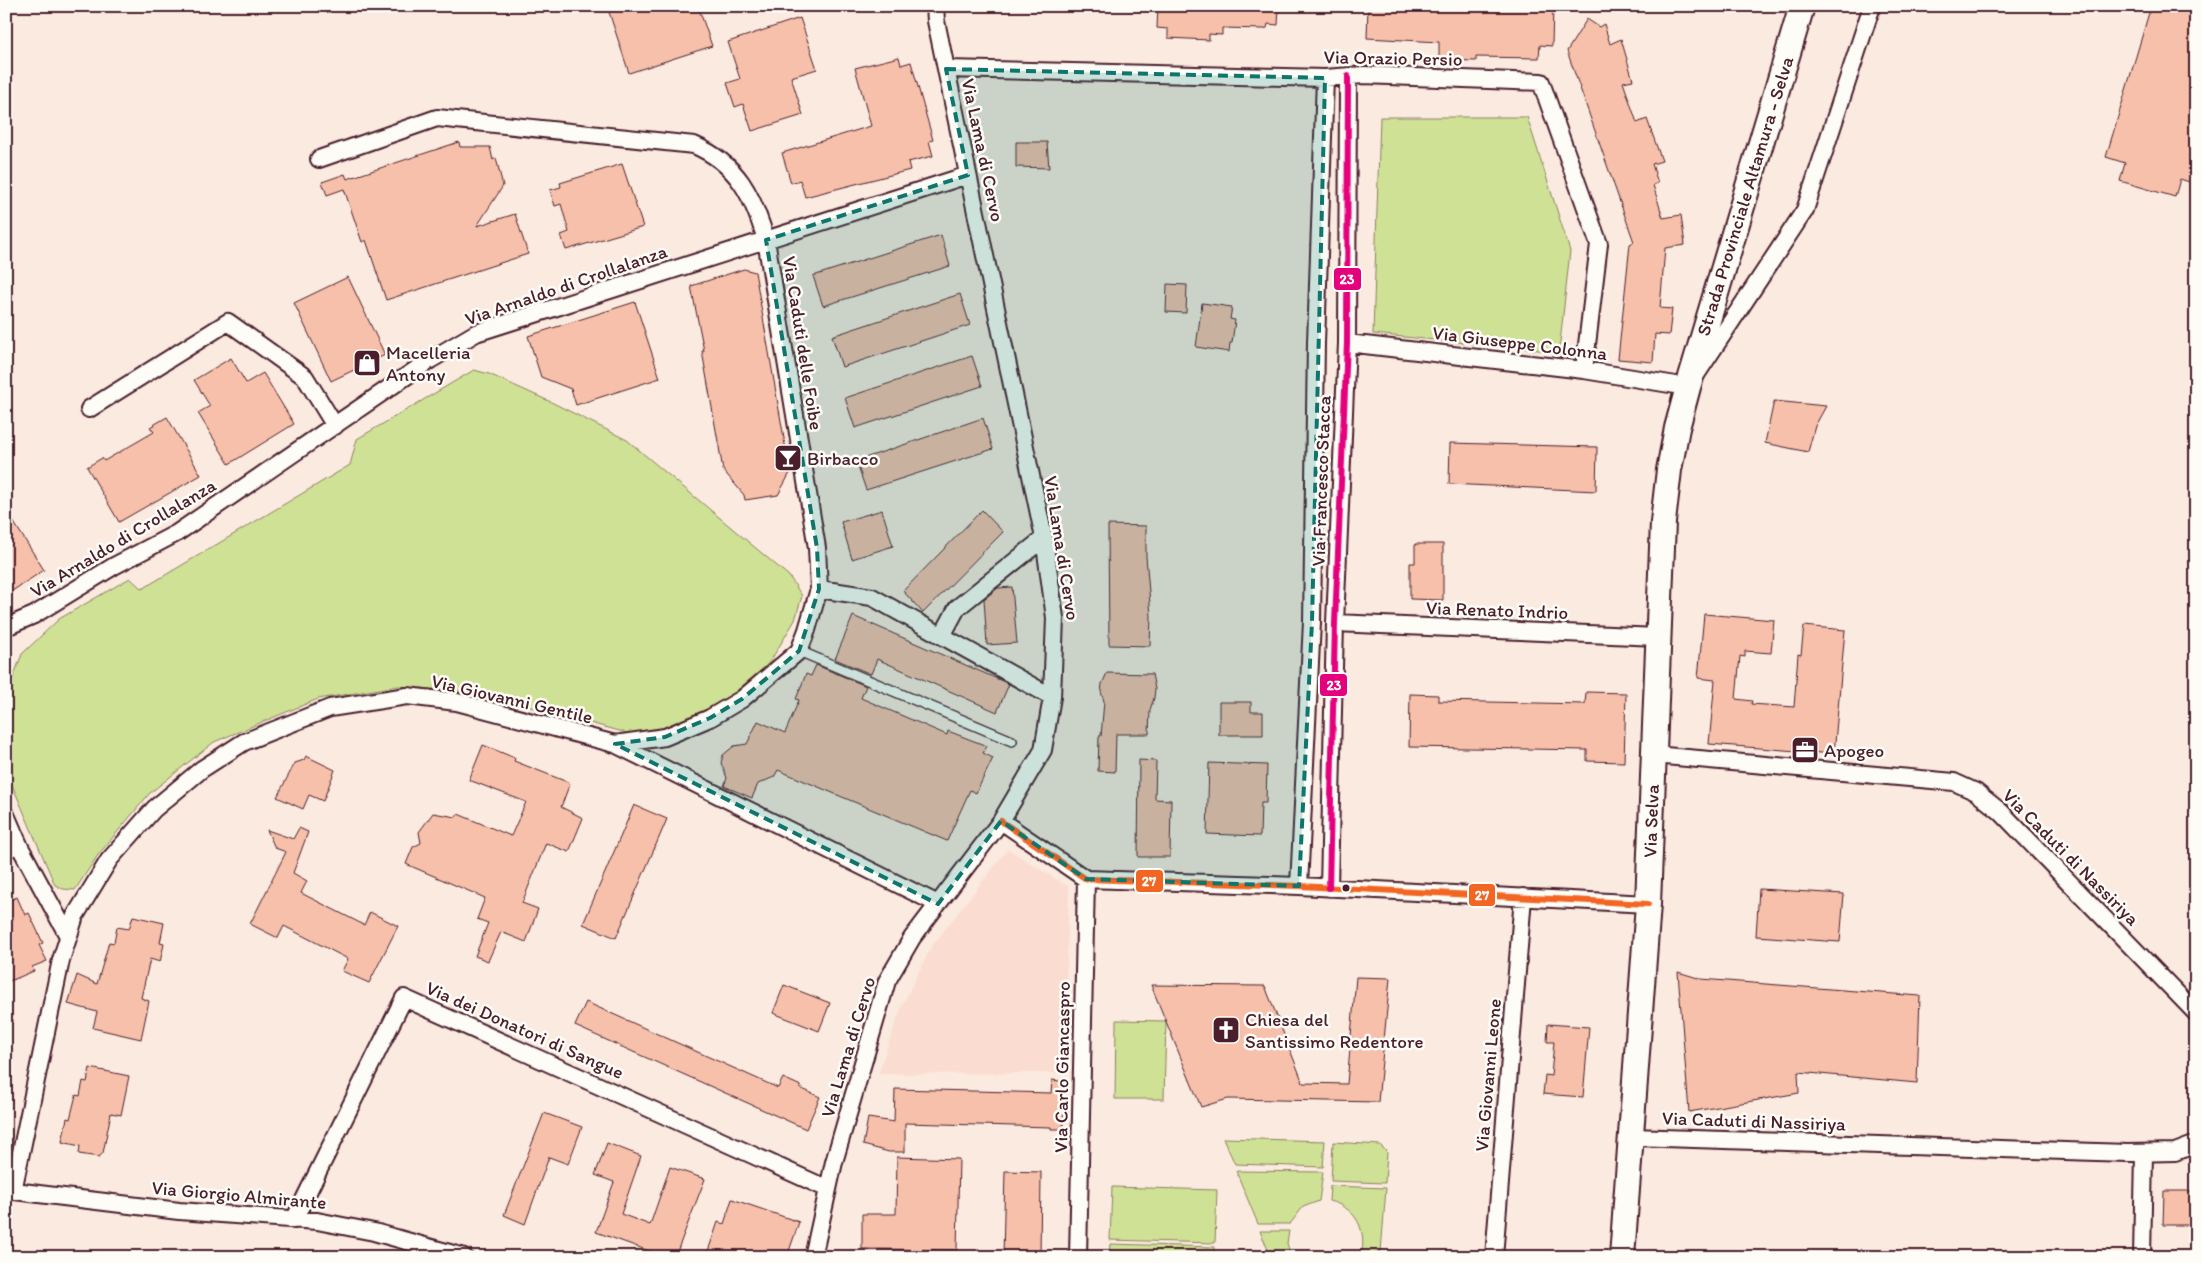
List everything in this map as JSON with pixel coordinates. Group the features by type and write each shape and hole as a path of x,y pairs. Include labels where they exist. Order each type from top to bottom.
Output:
{"street":[{"name":"Via Lama di Cervo","path":"813,1257 828,1189 861,1067 887,981 912,938 1001,821 1043,750 1052,697 1055,618 1044,538 936,21 935,6"},
{"name":"Strada Provinciale Altamura - Selva","path":"1688,386 1802,6"},
{"path":"1688,386 1805,210 1872,6"},
{"name":"Via Orazio Persio","path":"946,69 1325,78 1364,75 1541,82 1599,244 1584,370"},
{"name":"Via Francesco Stacca","path":"1329,888 1335,624 1347,343 1348,76"},
{"name":"Via Francesco Stacca","path":"1299,886 1312,622 1316,344 1325,78"},
{"name":"Via Caduti delle Foibe","path":"319,159 437,118 694,145 711,152 739,177 757,211 766,240 817,548 818,589 799,651 742,699 710,718 665,737 615,744"},
{"name":"Via Arnaldo di Crollalanza","path":"6,627 34,615 114,566 177,533 430,360 476,333 968,175"},
{"path":"89,409 228,322 305,377 335,426"},
{"name":"Via Giuseppe Colonna","path":"1347,343 1584,370 1688,386"},
{"name":"Via Selva","path":"1622,1257 1648,904 1663,522 1669,470 1688,386"},
{"path":"942,636 957,608 1044,538"},
{"path":"818,589 872,597 1052,697"},
{"name":"Via Renato Indrio","path":"1335,624 1658,637"},
{"name":"Via Giovanni Gentile","path":"10,1191 60,960 75,916 109,860 154,809 202,769 244,742 330,708 407,696 457,702 615,744 938,904"},
{"name":"Via Caduti di Nassiriya","path":"1654,755 1954,782 1976,792 2001,812 2196,1013"},
{"path":"6,815 13,850 68,936"},
{"path":"1001,821 1086,878 1299,886 1648,904"},
{"name":"Via Carlo Giancaspro","path":"1078,1257 1086,878"},
{"name":"Via Giovanni Leone","path":"1494,1257 1523,897"},
{"name":"Via dei Donatori di Sangue","path":"294,1220 404,998 828,1189"},
{"name":"Via Caduti di Nassiriya","path":"1632,1136 2144,1153 2175,1152 2196,1144"},
{"path":"2142,1257 2144,1153"},
{"name":"Via Giorgio Almirante","path":"10,1191 180,1211 317,1222 374,1232 464,1257"}],"lane":[{"path":"799,651 1012,741"}],"highlighted area":[{"path":"946,69 1325,78 1312,622 1299,886 1086,879 1001,821 938,904 615,744 665,737 710,718 742,699 799,651 819,589 817,548 766,240 968,175"}],"shaded area":[{"path":"1008,849 1069,887 1064,1073 878,1074 901,1008 931,947"}],"green space":[{"path":"1380,117 1527,117 1570,251 1559,352 1373,334"},
{"path":"474,370 489,374 551,402 627,440 789,576 802,596 795,620 771,660 751,683 716,705 679,725 658,731 627,733 478,693 398,686 318,699 214,742 150,793 98,855 75,890 63,889 55,885 7,773 6,696 22,654 59,619 130,578 142,589 350,465 357,439"},
{"path":"1116,1020 1166,1021 1164,1099 1115,1099"},
{"path":"1223,1138 1325,1141 1323,1167 1235,1164"},
{"path":"1333,1142 1380,1145 1387,1152 1385,1183 1331,1181"},
{"path":"1236,1171 1323,1172 1319,1201 1303,1207 1290,1224 1258,1224"},
{"path":"1330,1186 1386,1188 1381,1252 1362,1252 1363,1243 1360,1226 1345,1208 1329,1201"},
{"path":"1112,1187 1217,1190 1215,1243 1110,1240"},
{"path":"1260,1231 1289,1231 1287,1243 1291,1257 1271,1257"},
{"path":"1110,1244 1215,1247 1214,1257 1109,1257"}],"building":[{"path":"607,6 698,6 712,46 629,73"},
{"path":"1158,6 1279,6 1278,25 1268,24 1267,28 1264,29 1222,28 1222,35 1209,34 1209,40 1168,38 1168,29 1157,28"},
{"path":"1368,6 1553,6 1552,46 1540,45 1539,58 1476,57 1476,61 1439,60 1439,42 1367,38"},
{"path":"2151,6 2196,6 2196,184 2180,179 2175,197 2120,181 2125,163 2106,157"},
{"path":"800,18 817,69 791,77 803,115 752,131 743,104 735,107 727,83 740,79 728,42"},
{"path":"1587,19 1599,27 1604,24 1610,44 1621,39 1633,80 1623,82 1637,123 1647,119 1662,161 1652,164 1658,183 1653,185 1663,218 1681,215 1685,245 1665,248 1660,308 1672,309 1669,335 1655,334 1653,362 1618,359 1630,244 1634,242 1567,51"},
{"path":"899,57 901,65 911,62 933,140 929,141 933,156 908,162 910,170 805,197 800,180 791,183 782,153 871,126 855,68"},
{"path":"459,142 460,147 490,147 493,160 496,158 503,186 477,226 515,214 528,254 386,300 366,240 362,242 344,189 327,195 322,182 345,174 347,179"},
{"path":"1016,142 1047,142 1049,168 1016,167"},
{"path":"622,164 643,227 566,250 561,235 569,232 561,204 555,206 550,190 561,187 560,183"},
{"path":"941,235 950,266 823,306 813,276"},
{"path":"744,269 755,272 790,473 778,495 745,500 744,495 723,470 702,351 704,351 691,286"},
{"path":"348,277 385,355 331,381 294,303"},
{"path":"1167,284 1187,285 1186,313 1166,312"},
{"path":"960,294 970,325 842,367 832,336"},
{"path":"635,302 660,378 576,405 571,389 541,377 528,336"},
{"path":"1202,303 1232,307 1230,319 1235,320 1229,352 1196,347"},
{"path":"972,356 982,386 855,428 845,398"},
{"path":"231,358 246,383 263,373 294,424 229,464 198,413 210,406 194,380"},
{"path":"1774,401 1826,406 1815,426 1808,452 1765,443"},
{"path":"167,417 201,475 119,522 87,467 102,458 104,461 154,432 150,427"},
{"path":"983,418 993,449 866,490 856,461"},
{"path":"1450,443 1597,447 1596,491 1449,484"},
{"path":"6,510 44,570 6,595"},
{"path":"882,510 893,546 852,559 841,522"},
{"path":"982,510 1003,532 923,613 903,591"},
{"path":"1108,525 1146,526 1146,556 1151,616 1150,646 1109,645"},
{"path":"1415,544 1443,544 1443,600 1410,599 1410,563 1415,563"},
{"path":"1012,587 1017,643 987,645 984,599 998,588"},
{"path":"1704,614 1774,620 1771,653 1745,651 1745,657 1740,656 1736,699 1752,701 1751,704 1794,707 1798,654 1801,655 1804,626 1845,630 1834,754 1709,744 1715,680 1698,678"},
{"path":"853,616 1009,684 997,712 877,659 871,674 835,659"},
{"path":"816,665 866,686 861,698 947,735 948,731 987,746 983,753 993,758 976,793 970,790 947,841 778,770 774,777 758,784 752,798 724,786 727,778 721,763 723,755 734,746 747,744 758,721 785,733 799,700 796,699 806,674 811,676"},
{"path":"1107,673 1152,674 1155,689 1150,710 1149,734 1116,734 1115,772 1098,771 1099,736 1101,736 1104,701 1101,692"},
{"path":"1586,692 1626,693 1624,762 1587,761 1587,750 1409,747 1410,694 1438,695 1438,701 1585,704"},
{"path":"1219,702 1251,702 1251,712 1263,712 1263,735 1219,735"},
{"path":"483,745 515,758 514,761 570,783 561,807 583,818 569,852 546,843 522,903 538,909 526,942 501,932 488,961 475,956 488,923 477,919 485,898 406,864 413,847 421,843 419,832 433,813 456,817 458,814 511,836 526,802 469,780"},
{"path":"306,756 335,770 323,801 309,795 303,809 277,797 295,763 304,760"},
{"path":"1139,760 1156,761 1155,799 1171,800 1170,857 1138,857"},
{"path":"1209,763 1267,765 1266,803 1261,803 1260,836 1207,834"},
{"path":"634,805 667,819 616,938 583,924"},
{"path":"299,828 308,832 293,873 307,881 301,893 364,925 370,912 398,926 369,983 342,971 348,959 284,926 278,938 250,924 286,852 275,848 267,830 293,839"},
{"path":"1759,889 1844,894 1840,942 1756,936"},
{"path":"17,897 25,915 29,913 43,943 39,945 47,961 32,967 34,971 10,981 6,972 6,902"},
{"path":"133,916 164,923 160,943 164,944 160,962 150,959 141,998 149,1001 141,1039 93,1028 97,1012 68,1004 77,975 97,984 109,942 114,943 117,927 129,929"},
{"path":"1678,972 1701,979 1920,996 1917,1083 1798,1072 1799,1093 1689,1112"},
{"name":"Chiesa del Santissimo Redentore","path":"1356,977 1390,978 1378,1102 1228,1099 1201,1107 1151,985 1265,986 1303,1083 1347,1084"},
{"path":"784,985 830,1003 819,1031 773,1013"},
{"path":"586,1002 778,1088 783,1078 801,1086 800,1088 820,1097 806,1129 575,1026"},
{"path":"1548,1024 1589,1027 1583,1097 1543,1094 1545,1075 1551,1076 1554,1042 1547,1042"},
{"path":"90,1068 129,1076 121,1115 111,1113 103,1153 99,1157 79,1154 80,1146 62,1142 67,1118 70,1119 76,1095 80,1096 83,1081 87,1082"},
{"path":"1052,1080 1066,1082 1063,1129 1051,1129 1051,1127 905,1123 905,1152 889,1152 863,1145 868,1118 894,1122 895,1089 1051,1093"},
{"path":"544,1113 582,1127 568,1164 549,1157 525,1224 504,1215"},
{"path":"607,1143 641,1156 621,1214 650,1225 670,1167 705,1179 675,1257 666,1257 596,1232 614,1182 595,1175"},
{"path":"897,1157 959,1159 957,1250 862,1249 862,1214 896,1214"},
{"path":"1005,1171 1041,1172 1040,1257 1003,1257"},
{"path":"2164,1191 2196,1191 2196,1225 2163,1225"},
{"path":"732,1199 799,1222 787,1257 706,1257 718,1222 724,1224"}],"transit line":[{"name":"23","path":"1329,888 1335,623 1347,343 1348,76"},
{"name":"27","path":"1001,821 1086,879 1299,886 1648,904"}],"place":[{"name":"Macelleria Antony","path":"367,363"},
{"name":"Birbacco","path":"788,458"},
{"name":"Apogeo","path":"1805,750"},
{"name":"Chiesa del Santissimo Redentore","path":"1226,1030"}]}
